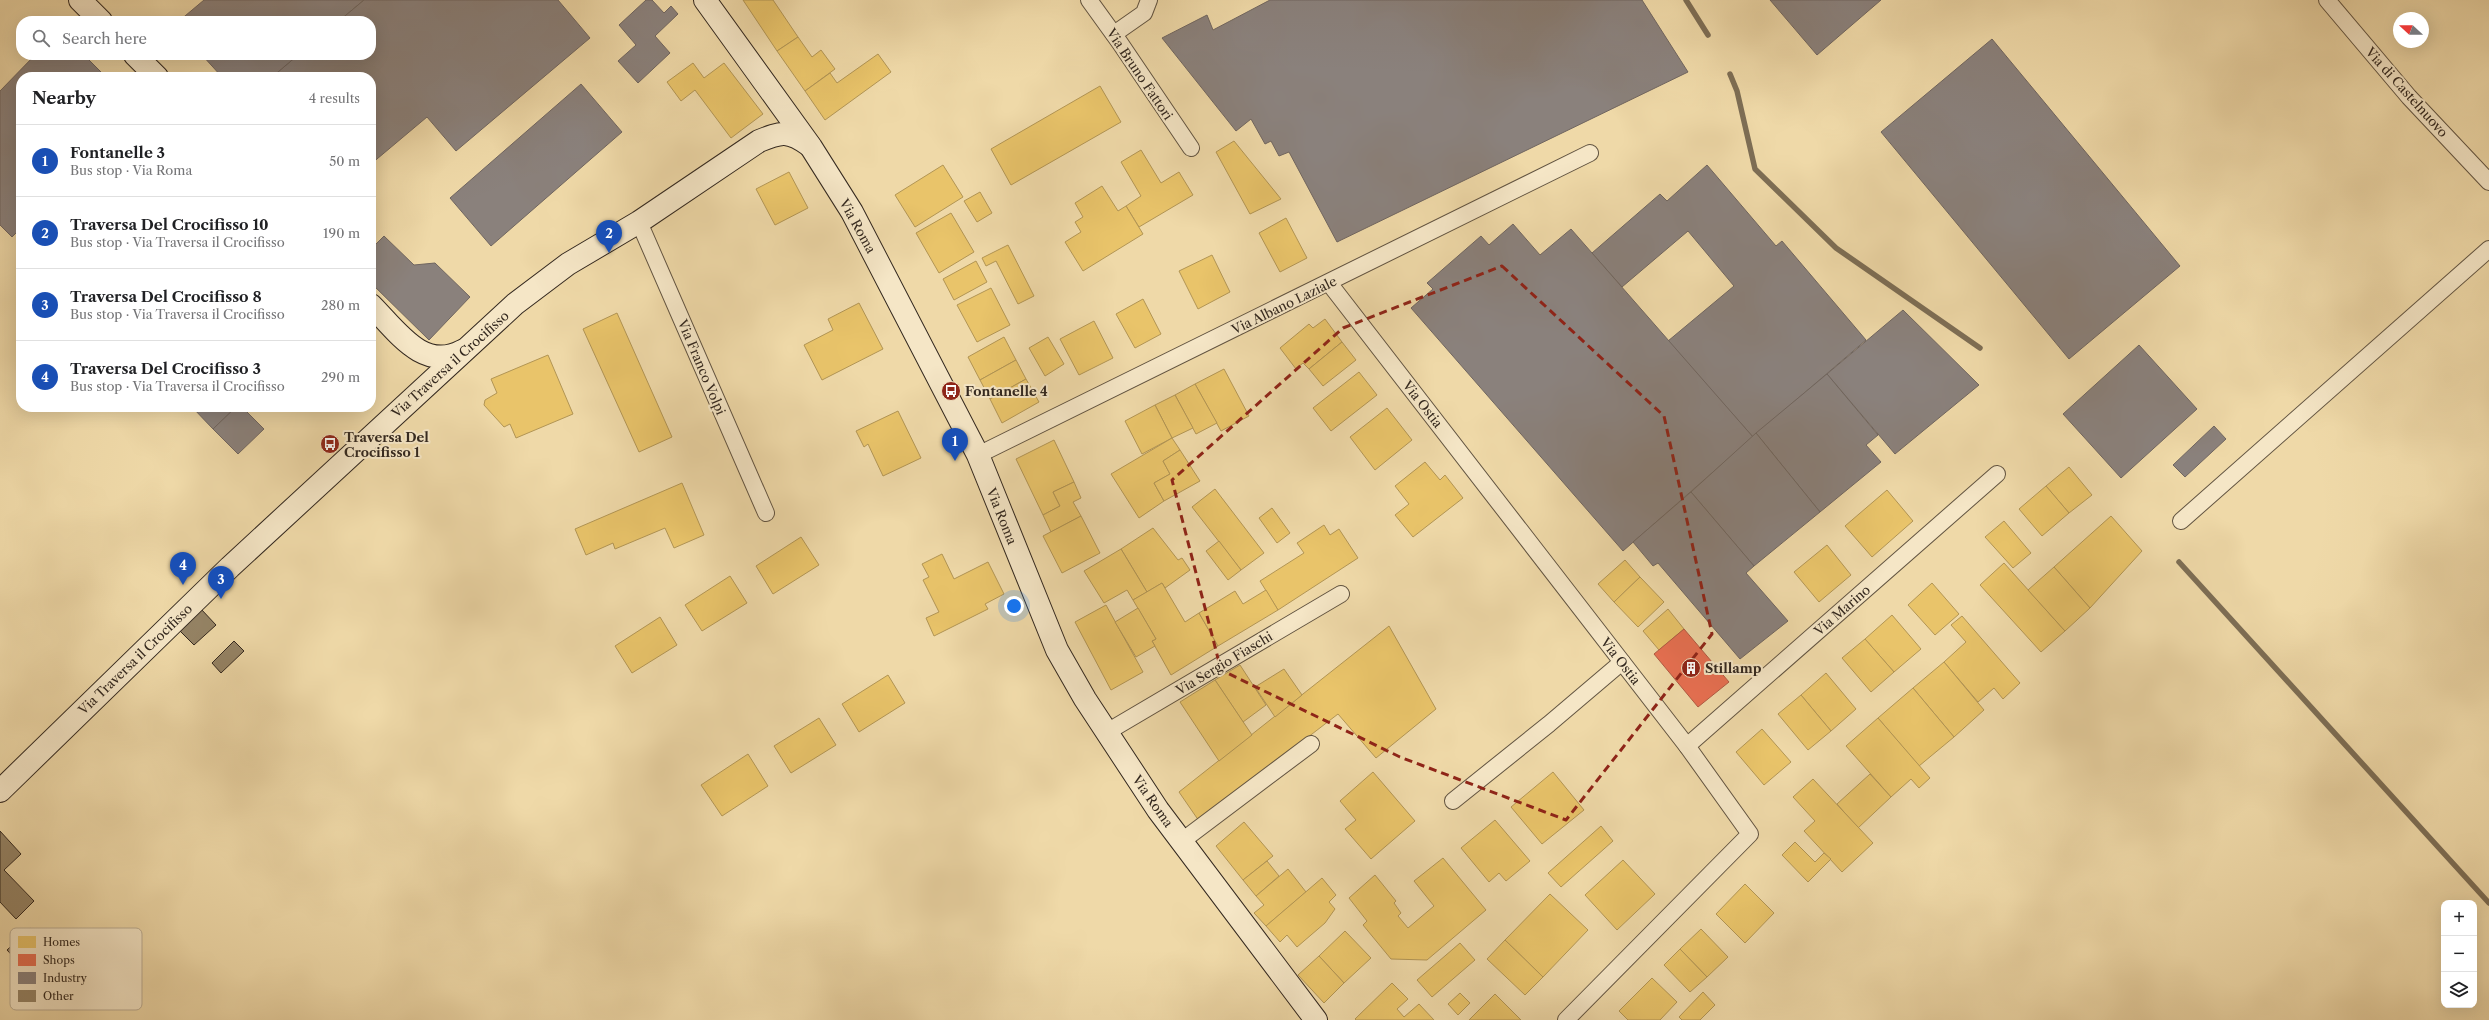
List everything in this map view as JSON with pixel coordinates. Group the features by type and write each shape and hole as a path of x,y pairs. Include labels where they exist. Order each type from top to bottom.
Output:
{"main road":[{"path":"80,0 96,16"},
{"name":"Via Roma","path":"705,0 812,147 852,212 978,456 1057,650 1107,732 1182,841 1316,1020"},
{"path":"140,60 152,72"},
{"name":"Via Traversa il Crocifisso","path":"758,141 767,129 774,111 769,88"},
{"name":"Via Traversa il Crocifisso","path":"0,791 230,567 515,304 568,264 639,222 758,141 777,134 789,134 812,147"},
{"path":"376,310 415,348 423,359 424,371 420,385 408,402"},
{"path":"415,348 426,355 440,359 451,357 469,347"}],"street":[{"name":"Via Bruno Fattori","path":"1089,0 1114,34 1191,148"},
{"path":"1114,34 1144,13 1149,0"},
{"name":"Via di Castelnuovo","path":"2327,0 2409,97 2489,182"},
{"name":"Via Albano Laziale","path":"978,456 1590,153"},
{"name":"Via Franco Volpi","path":"639,222 766,513"},
{"path":"2181,521 2489,249"},
{"name":"Via Ostia","path":"1329,283 1687,746 1750,834 1566,1020"},
{"name":"Via Marino","path":"1687,746 1997,474"},
{"name":"Via Sergio Fiaschi","path":"1107,732 1341,594"},
{"path":"1452,801 1549,724 1622,662"},
{"path":"1182,841 1311,744"}],"highlighted area":[{"path":"1502,266 1664,416 1712,634 1566,820 1400,757 1221,670 1172,480 1343,328"}],"building: Homes":[{"path":"743,0 773,0 798,37 777,51"},
{"path":"798,37 812,57 821,50 835,69 805,91 777,51"},
{"path":"878,54 891,72 825,120 805,91 830,73 837,83"},
{"path":"693,63 704,78 724,63 763,114 731,138 695,90 681,101 667,82"},
{"path":"1100,86 1121,122 1011,185 991,149"},
{"path":"1234,141 1281,199 1250,214 1216,152"},
{"path":"1141,150 1161,183 1179,172 1193,195 1139,227 1126,206 1141,196 1121,162"},
{"path":"943,165 963,197 915,227 895,195"},
{"path":"789,172 808,208 775,225 756,189"},
{"path":"1102,186 1118,211 1126,206 1143,234 1083,271 1065,242 1081,232 1075,222 1083,217 1075,203"},
{"path":"980,192 992,213 977,222 964,201"},
{"path":"951,213 974,252 939,273 916,233"},
{"path":"1286,218 1307,258 1280,272 1259,233"},
{"path":"1008,245 1034,296 1018,304 996,261 986,266 982,258"},
{"path":"1212,255 1230,292 1198,309 1179,271"},
{"path":"976,261 987,282 954,300 943,279"},
{"path":"991,288 1010,325 977,342 957,305"},
{"path":"1143,299 1161,334 1135,348 1116,314"},
{"path":"859,303 883,349 822,380 804,345 833,330 828,319"},
{"path":"617,313 672,437 639,452 583,329"},
{"path":"1325,319 1342,342 1309,369 1303,363 1296,369 1280,348 1309,324 1313,328"},
{"path":"1094,321 1113,358 1079,375 1060,339"},
{"path":"1004,337 1016,360 980,380 968,357"},
{"path":"1048,337 1064,364 1045,376 1029,348"},
{"path":"1342,342 1356,360 1323,386 1309,369"},
{"path":"548,355 573,414 516,438 510,424 504,427 484,405 485,400 497,393 491,379"},
{"path":"1016,360 1026,379 990,399 980,380"},
{"path":"1224,369 1249,416 1221,431 1195,384"},
{"path":"1359,372 1377,395 1331,431 1313,408"},
{"path":"1026,379 1039,402 1002,423 990,399"},
{"path":"1195,384 1217,423 1196,434 1175,395"},
{"path":"1175,395 1193,428 1172,438 1155,405"},
{"path":"1155,405 1172,438 1142,454 1125,421"},
{"path":"1387,408 1412,440 1375,470 1350,437"},
{"path":"898,411 921,458 883,476 868,444 864,447 856,431"},
{"path":"1172,438 1180,450 1163,461 1170,474 1154,483 1164,501 1139,518 1111,474"},
{"path":"1054,440 1074,482 1053,492 1060,506 1043,515 1016,459"},
{"path":"1180,450 1200,481 1164,501 1154,483 1170,474 1163,461"},
{"path":"1425,462 1440,480 1445,475 1463,498 1413,537 1395,515 1409,504 1395,486"},
{"path":"2069,467 2092,495 2069,513 2046,486"},
{"path":"1074,482 1081,498 1073,502 1081,516 1051,532 1043,515 1060,506 1053,492"},
{"path":"682,483 704,535 674,548 665,528 615,549 613,543 586,555 575,529"},
{"path":"2046,486 2069,513 2042,536 2019,509"},
{"path":"1215,489 1264,553 1241,570 1192,507"},
{"path":"1887,490 1913,521 1872,557 1845,526"},
{"path":"1272,508 1290,533 1277,543 1259,518"},
{"path":"1081,516 1100,553 1062,573 1043,536"},
{"path":"2111,516 2142,551 2090,608 2054,567"},
{"path":"2004,521 2031,553 2013,568 1985,537"},
{"path":"1324,525 1330,535 1339,529 1358,558 1278,610 1260,581 1304,553 1297,543"},
{"path":"1153,528 1178,560 1182,558 1190,570 1165,588 1162,583 1147,592 1121,549"},
{"path":"801,537 819,565 773,594 756,566"},
{"path":"1219,541 1241,570 1228,580 1206,551"},
{"path":"1827,545 1851,575 1819,602 1794,572"},
{"path":"1121,549 1147,592 1133,600 1127,590 1104,603 1084,571"},
{"path":"942,554 954,579 988,562 1004,594 985,604 988,609 934,636 926,618 939,612 923,580 929,577 922,564"},
{"path":"1625,560 1640,577 1614,602 1598,584"},
{"path":"2004,563 2065,631 2041,652 1980,585"},
{"path":"2054,567 2090,608 2065,631 2028,590"},
{"path":"730,576 747,603 702,631 685,605"},
{"path":"1640,577 1664,602 1638,627 1614,602"},
{"path":"1162,583 1185,622 1199,613 1218,646 1171,675 1152,641 1156,639 1133,600"},
{"path":"1932,583 1959,614 1935,635 1908,605"},
{"path":"1266,590 1278,610 1218,646 1199,613 1235,591 1243,604"},
{"path":"1106,605 1143,672 1111,690 1075,622"},
{"path":"1138,608 1156,639 1152,641 1155,646 1136,657 1115,622"},
{"path":"1668,609 1684,629 1659,650 1643,631"},
{"path":"1892,615 1921,649 1894,672 1865,639"},
{"path":"1962,616 2020,683 2003,699 1994,688 1978,702 1944,662 1966,642 1951,625"},
{"path":"660,617 677,645 632,673 615,646"},
{"path":"1389,626 1436,709 1376,758 1338,714 1199,821 1179,792"},
{"path":"1865,639 1894,672 1871,692 1842,658"},
{"path":"1944,662 1984,710 1954,737 1913,688"},
{"path":"1240,665 1266,705 1243,722 1215,680"},
{"path":"1284,669 1302,695 1275,717 1255,687"},
{"path":"1826,673 1856,709 1831,731 1801,695"},
{"path":"888,675 905,703 859,732 842,704"},
{"path":"1215,680 1252,735 1219,761 1180,702"},
{"path":"1913,688 1954,737 1919,766 1878,718"},
{"path":"1801,695 1831,731 1808,750 1778,714"},
{"path":"819,718 836,745 791,773 774,746"},
{"path":"1878,718 1930,778 1919,788 1911,779 1891,797 1846,746"},
{"path":"1762,729 1791,762 1764,785 1736,752"},
{"path":"748,754 768,786 722,816 701,785"},
{"path":"1373,772 1415,821 1371,859 1345,829 1356,820 1340,801"},
{"path":"1553,772 1584,810 1542,844 1511,807"},
{"path":"1870,774 1891,797 1858,828 1837,804"},
{"path":"1813,779 1873,843 1842,872 1804,831 1815,821 1793,797"},
{"path":"1495,820 1530,861 1506,881 1499,873 1489,882 1461,848"},
{"path":"1244,822 1273,856 1243,880 1216,846"},
{"path":"1601,826 1613,841 1561,887 1548,873"},
{"path":"1795,842 1815,862 1824,853 1831,859 1808,882 1782,855"},
{"path":"1443,858 1486,910 1427,960 1391,959 1363,925 1367,921 1349,898 1375,875 1396,901 1394,903 1401,913 1398,916 1408,928 1434,906 1414,881"},
{"path":"1623,860 1655,894 1617,930 1585,895"},
{"path":"1267,861 1279,876 1256,896 1243,880"},
{"path":"1288,869 1306,892 1266,926 1254,913 1264,905 1256,896"},
{"path":"1322,878 1336,895 1329,902 1335,909 1325,923 1297,947 1287,935 1280,942 1266,926"},
{"path":"1745,884 1774,913 1745,943 1716,914"},
{"path":"1550,894 1588,930 1543,977 1505,940"},
{"path":"1701,929 1728,957 1707,977 1680,949"},
{"path":"1345,931 1371,958 1344,983 1319,956"},
{"path":"1505,940 1543,977 1525,995 1487,959"},
{"path":"1460,943 1475,960 1432,997 1417,980"},
{"path":"1680,949 1707,977 1690,992 1664,965"},
{"path":"1319,956 1344,983 1324,1003 1298,975"},
{"path":"1652,978 1677,1002 1660,1020 1628,1020 1619,1011"},
{"path":"1392,983 1408,999 1397,1009 1404,1017 1419,1004 1434,1020 1355,1019"},
{"path":"1703,992 1715,1005 1700,1020 1682,1020 1679,1017"},
{"path":"1460,993 1470,1003 1458,1015 1448,1004"},
{"path":"1495,994 1521,1020 1469,1020"}],"building: Shops":[{"name":"Stillamp","path":"1684,629 1729,682 1698,707 1654,654"}],"building: Industry":[{"path":"204,0 364,0 345,16 185,16"},
{"path":"364,0 558,0 590,38 456,151 427,117 376,160 376,72 278,72 292,60 376,60 376,16 345,16"},
{"path":"646,0 652,0 664,13 671,6 678,14 655,36 670,53 638,83 618,61 636,45 619,25"},
{"path":"1270,0 1642,0 1688,72 1337,242 1289,152 1279,156 1271,141 1265,144 1251,119 1236,131 1162,38 1207,15 1213,30"},
{"path":"1770,0 1881,0 1817,55"},
{"path":"1992,39 2180,266 2069,359 1881,132"},
{"path":"30,60 89,60 101,72 18,72"},
{"path":"207,60 292,60 278,72 217,72"},
{"path":"16,75 16,233 12,237 0,225 0,91"},
{"path":"581,84 622,132 491,246 450,198"},
{"path":"1707,165 1776,246 1782,241 1866,340 1753,437 1668,341 1734,286 1688,231 1622,287 1592,253 1660,194 1667,201"},
{"path":"1513,224 1540,255 1571,229 1753,437 1623,551 1411,308 1433,289 1427,283 1481,236 1489,245"},
{"path":"384,236 414,265 435,263 470,297 429,340 376,288 376,244"},
{"path":"1903,310 1979,385 1895,454 1827,374"},
{"path":"2139,345 2197,409 2121,478 2063,414"},
{"path":"1827,374 1878,435 1866,445 1881,462 1820,512 1756,433"},
{"path":"197,412 231,412 213,429"},
{"path":"231,412 247,412 264,429 238,454 213,429"},
{"path":"2214,426 2226,439 2185,477 2173,465"},
{"path":"1756,433 1820,512 1754,566 1691,492"},
{"path":"1691,492 1754,566 1746,573 1788,621 1740,659 1658,563 1653,566 1633,542"}],"building: Other":[{"path":"201,609 216,625 194,645 179,630"},
{"path":"234,641 244,651 221,673 212,663"},
{"path":"0,831 21,854 4,870 34,901 16,919 0,902"}],"waterway":[{"path":"1686,0 1708,35"},
{"path":"1730,74 1737,91 1755,169 1836,248 1980,348"},
{"path":"2179,562 2489,903"}],"place":[{"name":"Traversa Del Crocifisso 10","path":"609,253"},
{"name":"Fontanelle 4","path":"951,391"},
{"name":"Traversa Del Crocifisso 1","path":"330,444"},
{"name":"Fontanelle 3","path":"955,461"},
{"name":"Traversa Del Crocifisso 3","path":"183,585"},
{"name":"Traversa Del Crocifisso 8","path":"221,599"},
{"name":"Stillamp","path":"1691,668"}]}
